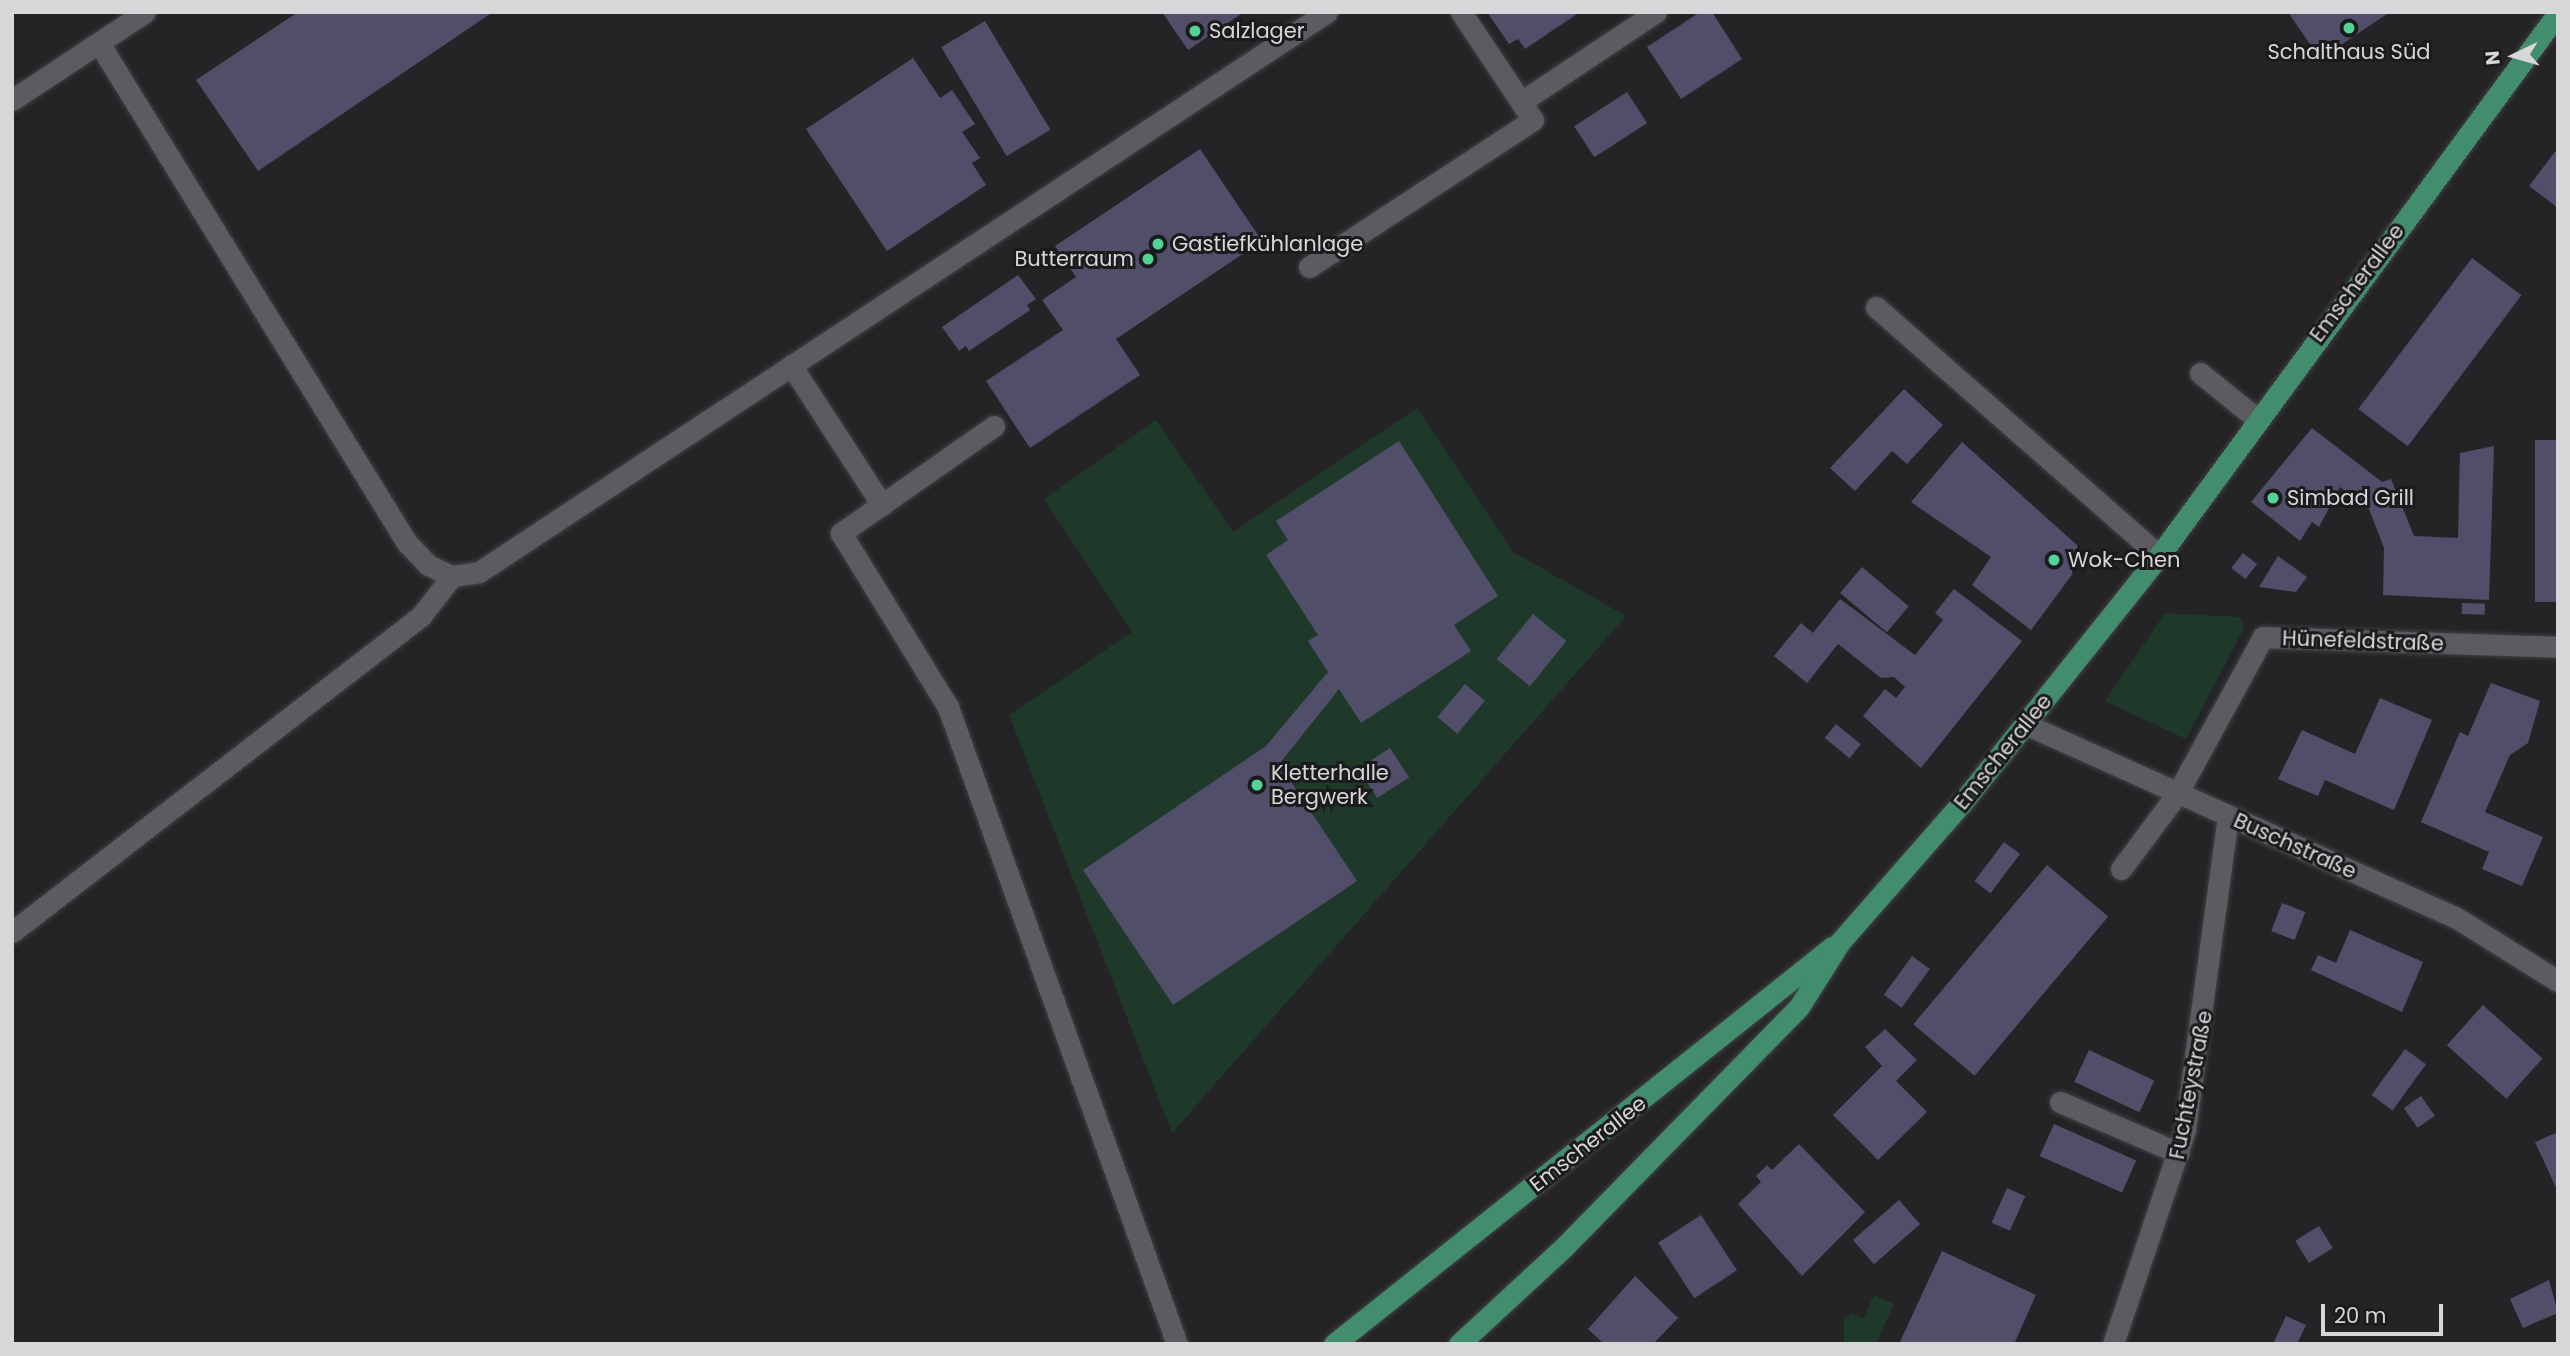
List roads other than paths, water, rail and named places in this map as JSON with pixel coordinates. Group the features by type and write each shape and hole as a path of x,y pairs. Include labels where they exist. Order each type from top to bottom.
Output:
{"main road":[{"name":"Emscherallee","path":"1459,1344 1712,1100 1799,1007 1840,942 2025,724 2159,556 2256,418 2558,13"},
{"name":"Emscherallee","path":"1334,1344 1840,942"}],"street":[{"path":"12,100 145,12"},
{"path":"99,43 407,543 428,565 452,576 479,572 1326,12"},
{"path":"1309,267 1533,120 1461,12"},
{"path":"1521,102 1656,12"},
{"path":"1876,307 2159,556"},
{"path":"791,365 882,505"},
{"path":"2200,373 2256,418"},
{"path":"994,426 841,533 948,707 1177,1344"},
{"path":"12,932 421,616 452,576"},
{"name":"Hünefeldstraße","path":"2177,794 2263,637 2558,647"},
{"name":"Buschstraße","path":"2025,724 2455,917 2558,981"},
{"path":"2121,869 2177,794"},
{"name":"Fuchteystraße","path":"2113,1344 2179,1153 2202,1041 2228,817"},
{"path":"2060,1102 2179,1153"}],"place":[{"name":"Schalthaus Süd","path":"2349,28"},
{"name":"Salzlager","path":"1195,31"},
{"name":"Gastiefkühlanlage","path":"1158,244"},
{"name":"Butterraum","path":"1148,259"},
{"name":"Simbad Grill","path":"2273,498"},
{"name":"Wok-Chen","path":"2054,560"},
{"name":"Kletterhalle Bergwerk","path":"1257,785"}]}
